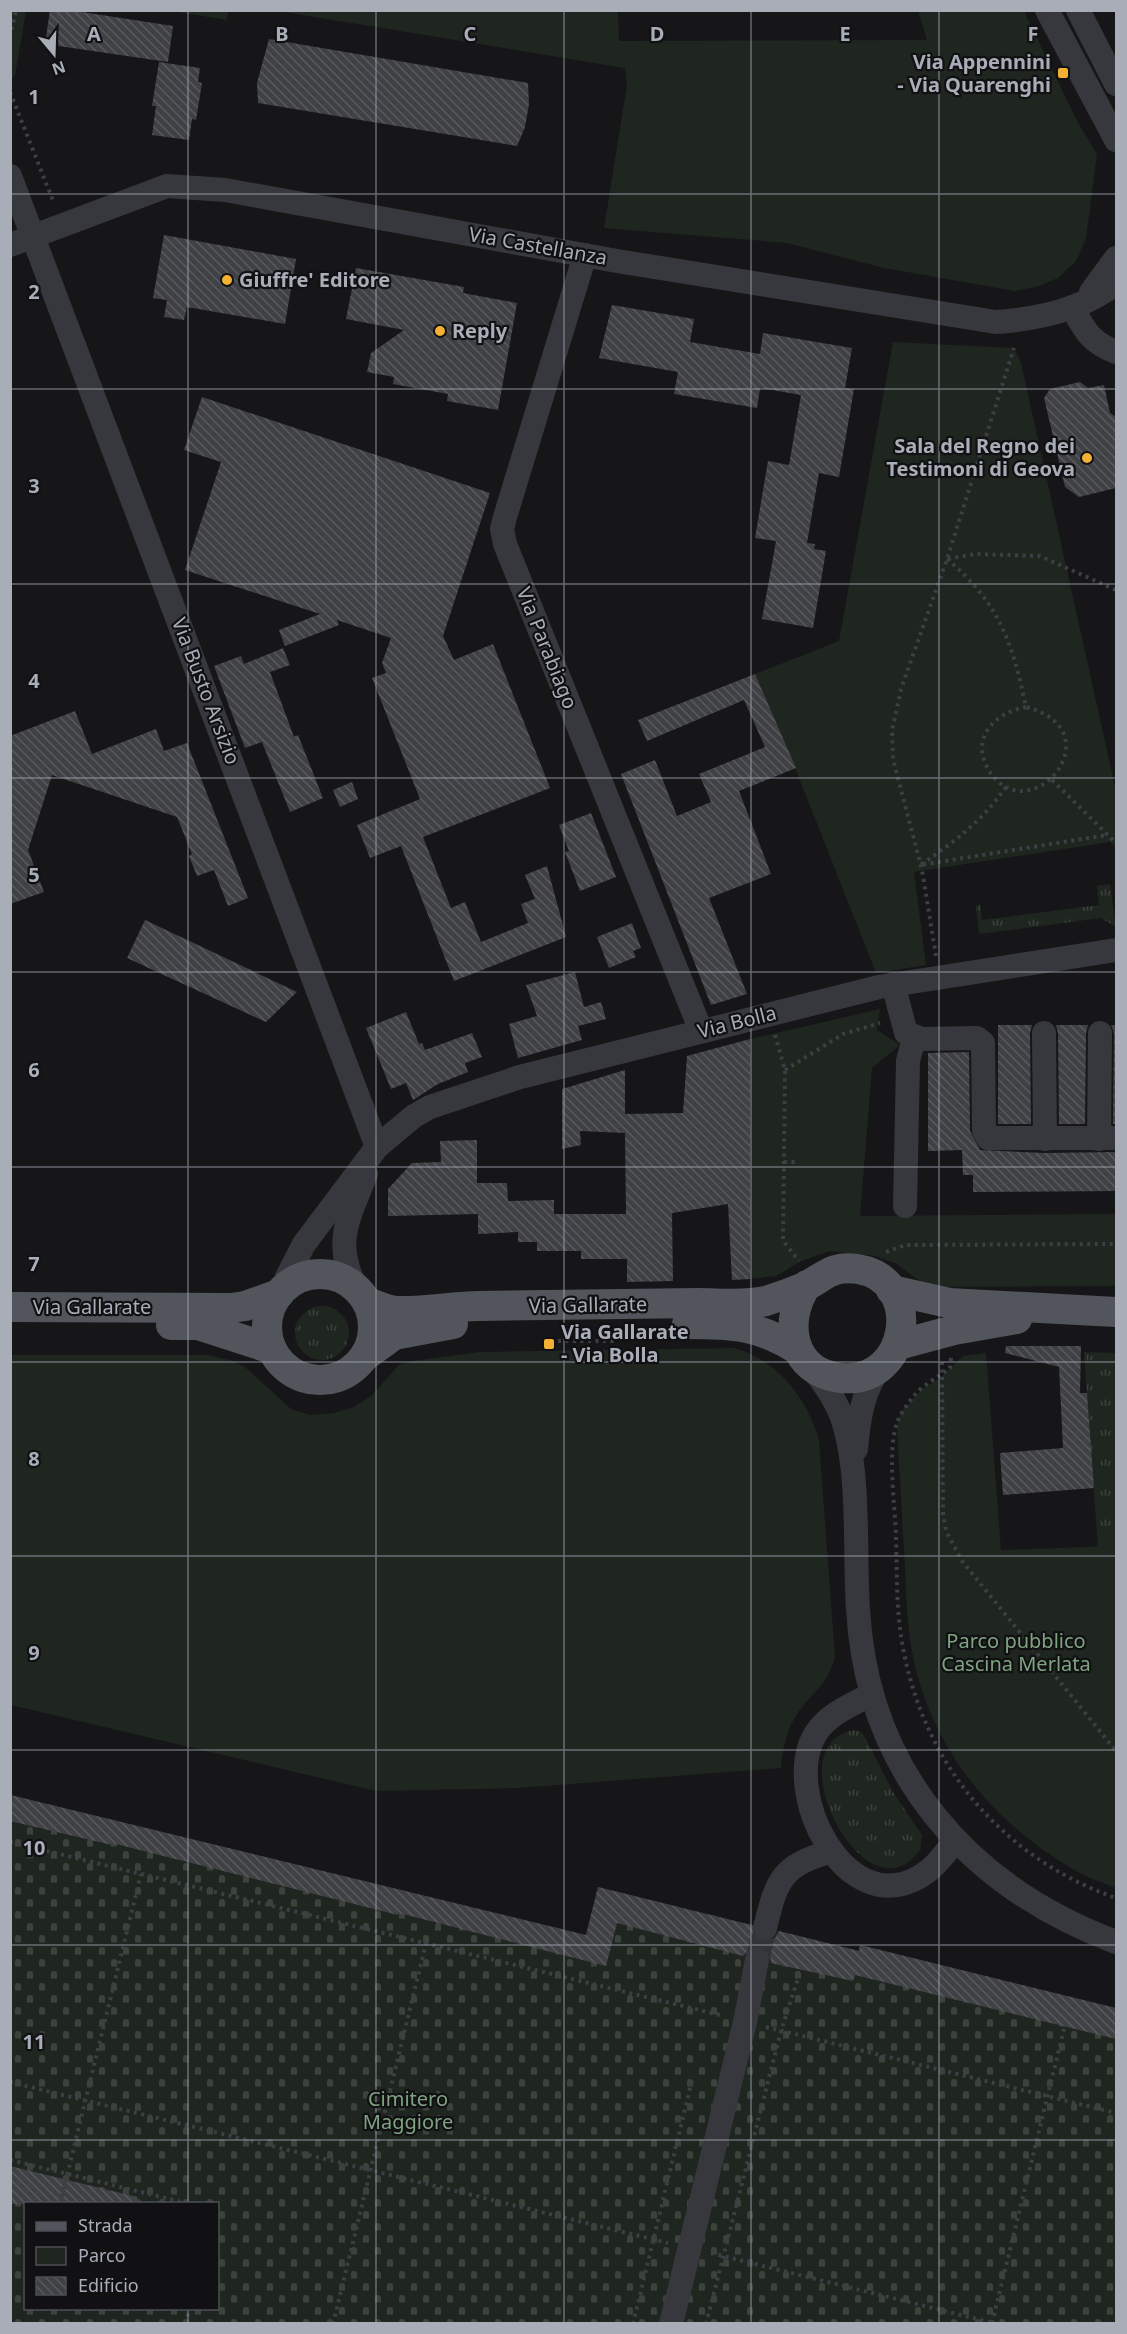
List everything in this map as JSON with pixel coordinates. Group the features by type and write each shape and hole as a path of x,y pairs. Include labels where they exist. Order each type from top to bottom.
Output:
{"main road":[{"name":"Via Gallarate","path":"10,1307 231,1308 245,1306 282,1290 301,1277 319,1274 337,1276 361,1294 396,1311 474,1306 757,1303 804,1274 822,1274 840,1268 860,1269 877,1277 891,1290 949,1304 1070,1312 1116,1312"},
{"path":"804,1274 792,1317 793,1334 804,1357"},
{"path":"272,1349 268,1335 268,1320 282,1290"},
{"path":"890,1355 903,1326 900,1307 891,1290"},
{"path":"361,1294 374,1329 365,1356"},
{"name":"Via Gallarate","path":"10,1325 198,1325 272,1349 290,1370 316,1380 344,1375 394,1335 467,1322 728,1324 757,1329 804,1357 824,1374 841,1378 858,1378 890,1355 954,1330 1070,1312"}],"street":[{"path":"1047,10 1116,140"},
{"path":"1078,10 1116,84"},
{"name":"Via Busto Arsizio","path":"10,176 376,1147"},
{"name":"Via Castellanza","path":"10,245 167,186 225,190 585,255 996,322 1031,319 1072,307 1090,301 1116,283"},
{"name":"Via Parabiago","path":"585,255 502,529 505,544 701,1031"},
{"name":"Via Castellanza","path":"1072,307 1090,293 1116,258"},
{"path":"1072,307 1086,334 1116,352"},
{"name":"Via Bolla","path":"282,1290 304,1244 376,1147 414,1116 468,1093 701,1031 893,984 1116,950"},
{"path":"893,984 905,1027 913,1042 909,1061 905,1206"},
{"path":"905,1027 981,1040 984,1046 985,1135 992,1139 1108,1138 1100,1032"},
{"path":"1044,1034 1045,1139"},
{"path":"361,1294 344,1265 344,1233 376,1147"},
{"path":"853,1488 860,1412 872,1379 890,1355"},
{"path":"804,1357 840,1413 849,1448 861,1642 872,1694 886,1735 898,1760 921,1797 956,1840 1020,1895 1070,1923 1116,1942"},
{"path":"872,1694 827,1721 810,1744 806,1760 808,1794 822,1834 832,1851 857,1878 872,1883 899,1885 921,1876 936,1864 956,1840"},
{"path":"765,1928 773,1893 785,1874 804,1859 832,1851"},
{"path":"671,2324 745,2022 757,1960"}],"path":[{"path":"10,37 16,10"},
{"path":"10,92 54,204"},
{"path":"936,957 920,865 893,759 892,731 901,689 947,559 1014,348"},
{"path":"947,559 975,554 1040,556 1116,590"},
{"path":"947,559 969,577 997,614 1011,646 1026,707"},
{"path":"1026,707 1042,711 1055,721 1064,735 1066,751 1062,766 1052,780 1038,788 1022,791 1006,787 993,777 985,763 982,747 986,731 996,718 1010,710 1026,707"},
{"path":"1052,780 1116,843"},
{"path":"920,865 988,813 1006,787"},
{"path":"920,865 1107,835"},
{"path":"785,1070 843,1034 905,1027"},
{"path":"773,1029 785,1070 783,1241 804,1274"},
{"path":"784,1162 800,1162"},
{"path":"876,1255 904,1245 1116,1244"},
{"path":"543,1341 616,1341"},
{"path":"953,1349 950,1368 915,1394 897,1423 893,1457 899,1623 904,1654 919,1709 936,1750 990,1819 1022,1848 1053,1869 1116,1898"},
{"path":"942,1362 943,1513 946,1531 962,1561 1116,1751"},
{"path":"10,1842 1116,2113"},
{"path":"60,2202 141,1874"},
{"path":"333,2324 426,1944"},
{"path":"706,2324 781,2031 801,1969"},
{"path":"10,2082 994,2323 1064,2030"},
{"path":"633,2324 693,2076"},
{"path":"10,2160 182,2202"}],"green space":[{"path":"11,10 26,11 15,76 11,79"},
{"path":"172,11 228,11 227,20"},
{"path":"278,11 618,11 619,41 927,40 918,11 1024,11 1078,123 1097,154 1086,239 1076,261 1058,278 1036,287 1015,291 884,268 787,243 604,228 627,85 625,68"},
{"path":"893,342 1014,348 1021,363 1116,791 1116,848 1110,842 914,872 926,965 876,973 784,740 755,674 839,641"},
{"path":"1110,884 1116,927 1101,918 979,934 976,906 980,905 982,920 1099,905 1097,886"},
{"path":"880,1009 877,1030 900,1045 872,1068 860,1216 1116,1214 1116,1286 943,1287 922,1283 897,1264 876,1256 830,1251 801,1261 776,1276 750,1279 750,1039"},
{"path":"317,1306 327,1306 337,1310 345,1318 349,1333 345,1348 337,1356 327,1360 317,1360 307,1356 299,1348 295,1338 295,1328 299,1318 307,1310"},
{"path":"734,1348 750,1354 777,1371 807,1410 819,1440 835,1657 828,1676 793,1720 786,1740 781,1768 518,1788 376,1791 11,1705 11,1355 207,1355 230,1360 245,1367 291,1409 310,1415 333,1413 354,1407 371,1396 399,1365 412,1361 480,1352"},
{"path":"1084,1352 1116,1353 1116,1546 1098,1547"},
{"name":"Parco pubblico Cascina Merlata","path":"986,1353 1001,1550 1116,1546 1116,1888 1076,1871 1043,1850 992,1806 952,1754 936,1725 923,1694 914,1661 906,1602 897,1430 900,1413 921,1390 940,1378 963,1356"},
{"path":"854,1730 861,1732 866,1739 893,1792 922,1835 920,1850 899,1867 876,1865 854,1849 836,1824 825,1794 822,1766 831,1743"},
{"name":"Cimitero Maggiore","path":"11,1795 586,1935 598,1887 859,1951 860,1945 1116,2008 1116,2323 11,2324"}],"building":[{"path":"50,10 69,10 173,26 168,62 45,44"},
{"path":"269,39 528,83 529,104 525,127 517,146 258,103 257,83"},
{"path":"159,62 200,68 198,82 202,83 196,120 192,119 189,140 152,135 156,106 152,106"},
{"path":"164,235 296,259 285,324 187,307 184,320 164,317 167,300 153,298"},
{"path":"356,268 464,287 463,293 517,303 498,410 447,401 448,394 393,384 394,377 367,372 371,353 404,330 346,319"},
{"path":"612,305 694,319 690,342 760,354 763,333 852,348 845,388 854,389 839,477 819,473 807,543 815,544 814,549 826,551 813,628 762,619 776,541 755,538 768,461 789,465 801,395 760,388 757,408 674,394 678,372 599,358"},
{"name":"Sala del Regno dei Testimoni di Geova","path":"1080,382 1088,388 1104,385 1110,413 1116,417 1116,488 1079,497 1065,487 1044,398 1050,389"},
{"path":"202,397 490,493 443,636 454,660 493,644 550,788 423,837 451,908 465,902 481,942 528,923 521,904 535,899 525,875 547,866 566,937 454,981 401,846 370,858 357,825 420,799 372,678 386,673 382,663 391,638 337,620 339,625 285,646 279,630 320,614 185,570 221,462 184,450"},
{"path":"283,648 290,665 270,672 294,737 298,735 323,798 290,812 262,742 245,748 214,666 241,656 244,664"},
{"path":"755,674 796,768 739,791 771,874 709,898 747,994 711,1005 621,774 655,760 677,816 711,802 699,774 765,747 744,700 647,741 638,720"},
{"path":"75,711 92,754 156,729 164,751 187,743 248,898 228,906 214,870 197,876 189,856 192,854 177,817 52,775 28,850 44,892 10,904 10,736"},
{"path":"352,782 358,799 340,807 333,790"},
{"path":"591,813 616,877 580,891 565,852 569,851 559,825"},
{"path":"145,920 297,992 266,1022 127,958"},
{"path":"632,923 641,948 633,951 636,957 609,968 597,937"},
{"path":"575,972 584,1007 601,1002 606,1019 578,1026 582,1040 518,1058 509,1024 537,1016 526,985"},
{"path":"406,1012 419,1044 422,1043 425,1050 472,1033 482,1057 465,1063 468,1072 438,1084 413,1100 406,1083 391,1089 366,1028"},
{"path":"998,1025 1032,1025 1030,1033 1031,1124 998,1124"},
{"path":"1056,1025 1088,1025 1085,1124 1059,1124"},
{"path":"1111,1025 1116,1025 1116,1124 1113,1124 1114,1033"},
{"path":"750,1039 750,1279 732,1280 728,1204 672,1213 673,1281 627,1282 627,1259 581,1259 581,1251 537,1251 537,1242 518,1242 518,1232 478,1234 478,1214 388,1216 388,1189 412,1163 441,1162 440,1141 477,1140 477,1183 507,1183 508,1201 554,1200 554,1214 626,1214 625,1133 580,1131 581,1145 562,1149 562,1089 625,1070 625,1114 683,1113 687,1056"},
{"path":"969,1052 970,1131 980,1150 1045,1153 1116,1152 1116,1191 973,1192 973,1175 963,1175 962,1150 928,1151 928,1053"},
{"path":"1006,1346 1081,1346 1080,1393 1087,1393 1094,1488 1003,1495 1000,1453 1063,1448 1059,1367 1005,1353"},
{"path":"10,1795 586,1935 598,1887 751,1925 755,1938 762,1942 775,1938 779,1931 859,1951 860,1945 1116,2008 1116,2039 855,1975 853,1981 771,1963 770,1955 760,1946 752,1947 743,1956 617,1923 606,1966 112,1843 112,1845 10,1821"},
{"path":"10,2166 137,2197 136,2202 10,2204"}],"tunnel":[{"path":"757,1960 765,1928"}],"place":[{"name":"Via Appennini - Via Quarenghi","path":"1063,73"},
{"name":"Giuffre' Editore","path":"227,280"},
{"name":"Reply","path":"440,331"},
{"name":"Sala del Regno dei Testimoni di Geova","path":"1087,458"},
{"name":"Via Gallarate - Via Bolla","path":"549,1344"}]}
